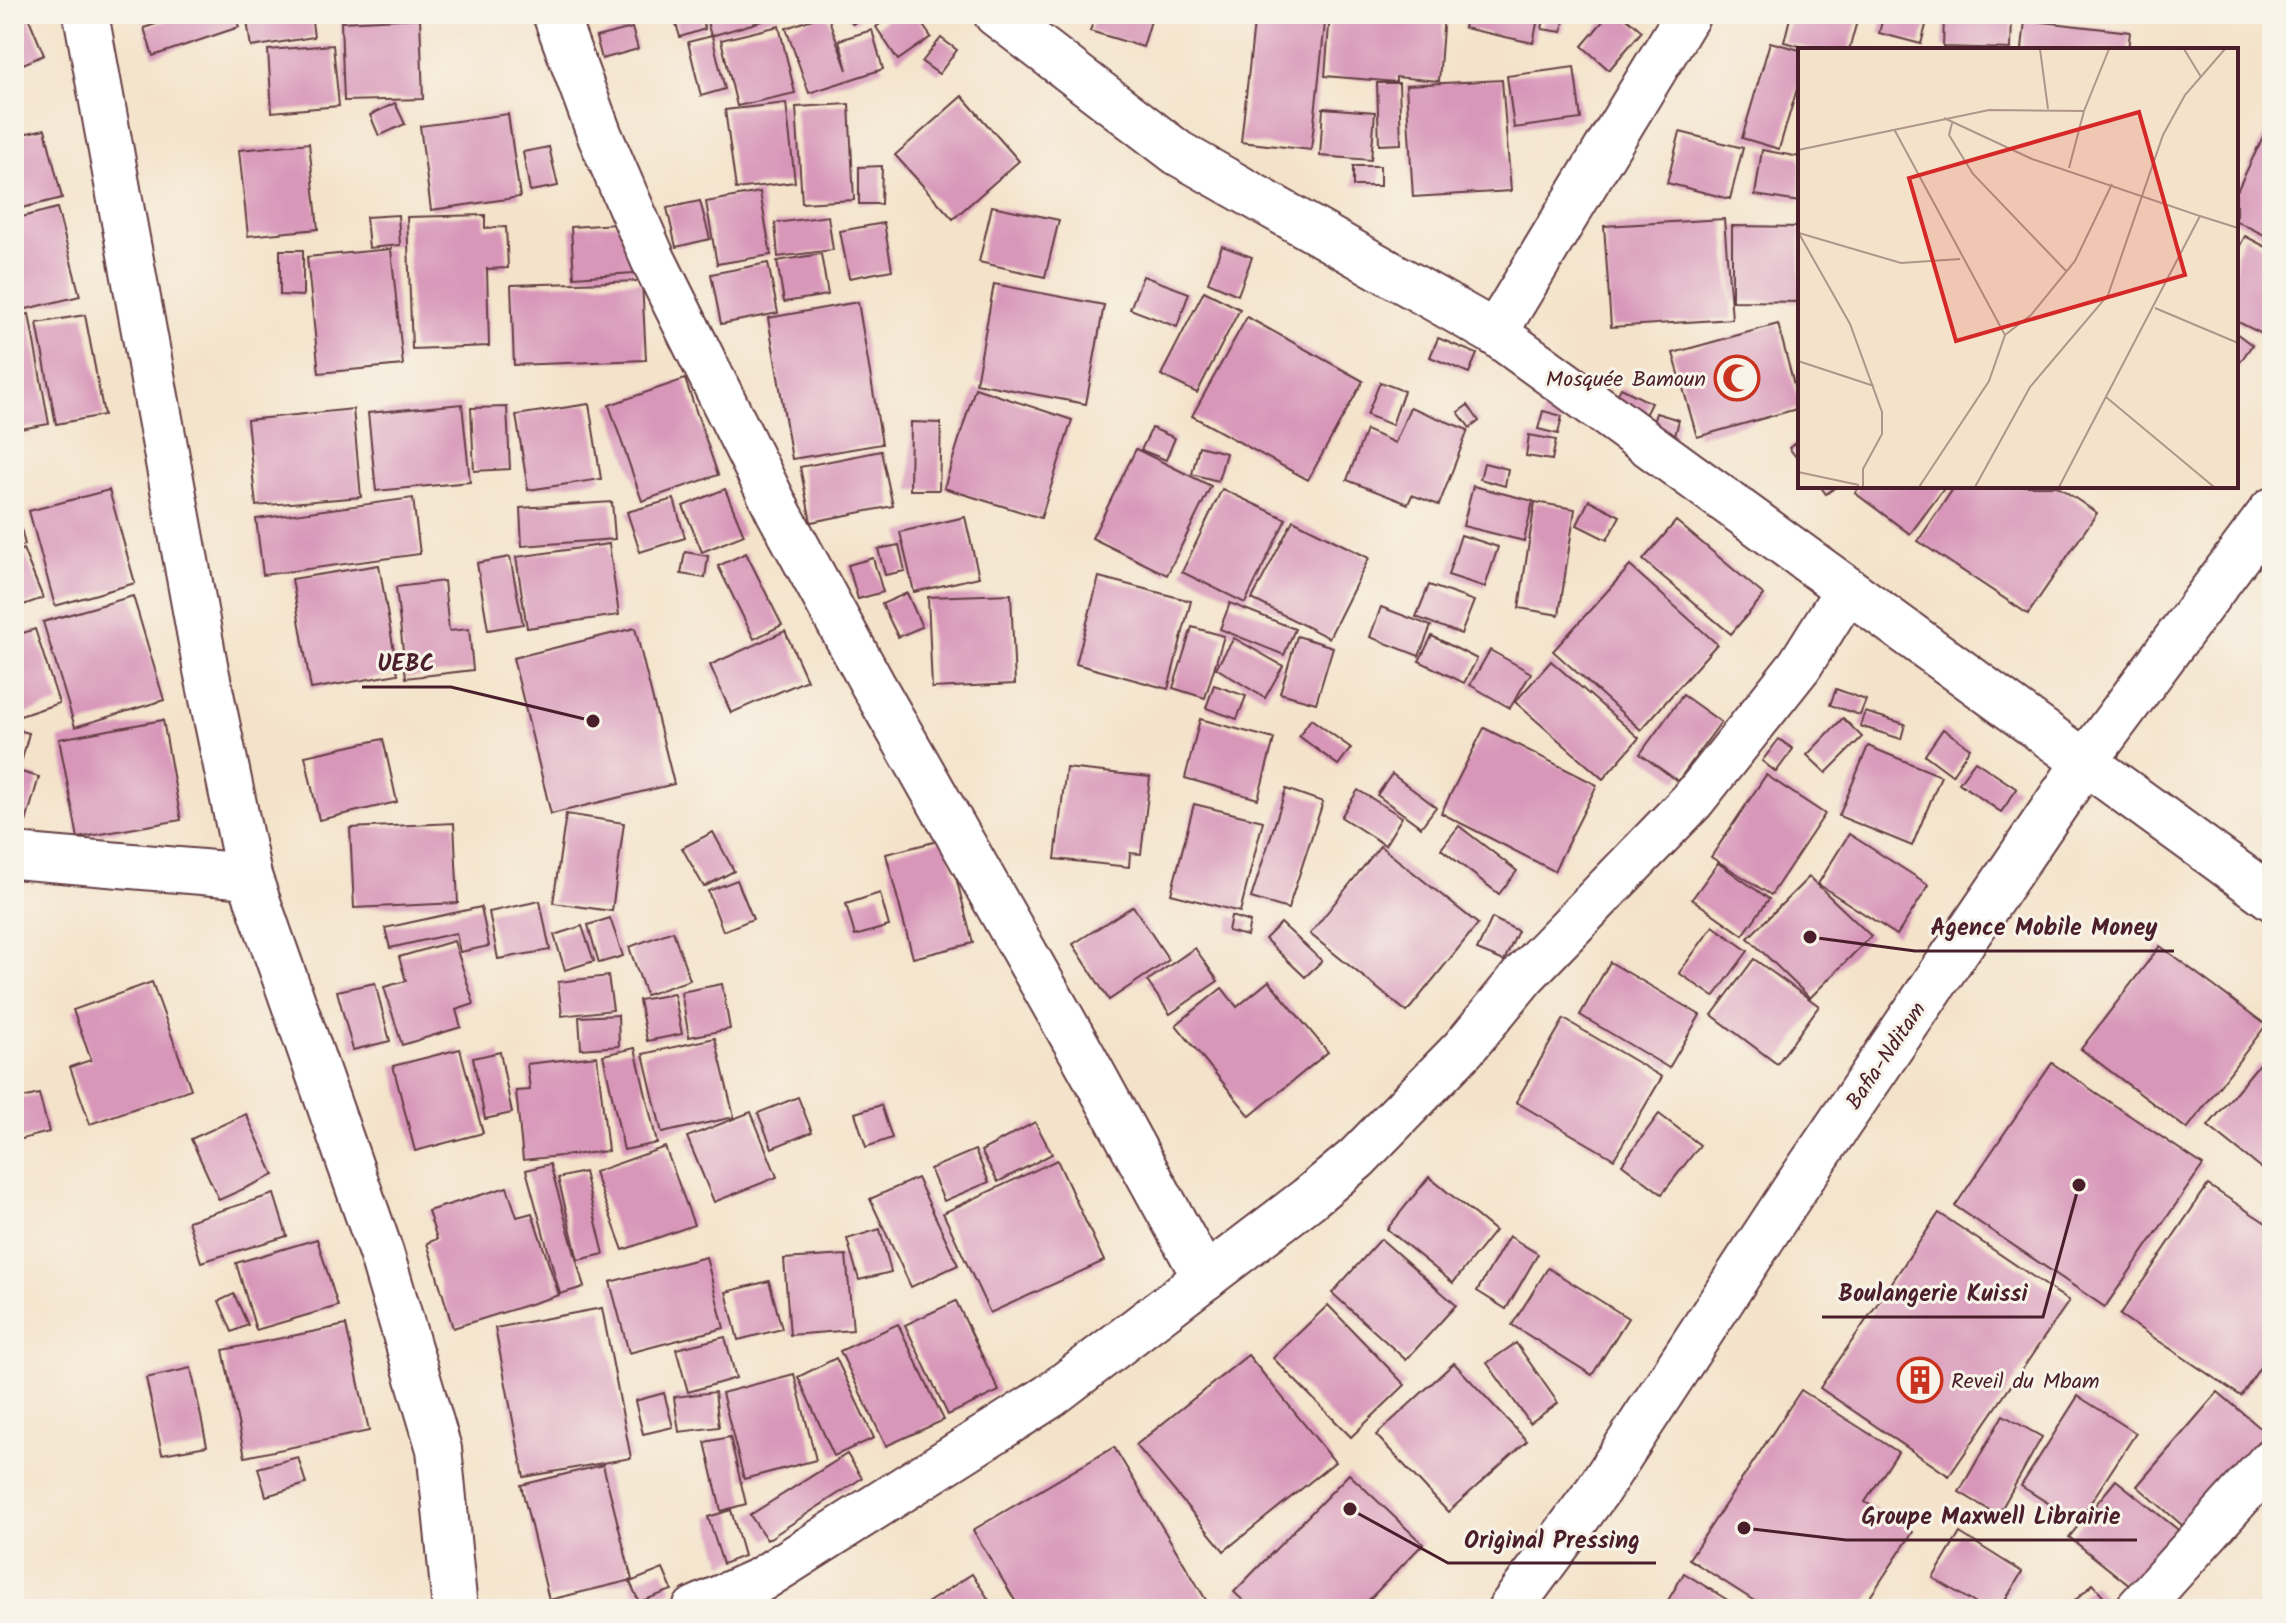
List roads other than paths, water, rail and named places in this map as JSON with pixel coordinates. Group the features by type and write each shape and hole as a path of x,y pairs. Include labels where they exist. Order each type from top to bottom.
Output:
{"street":[{"path":"86,14 206,670 249,876 381,1253 439,1449 455,1609"},
{"path":"555,14 600,136 653,259 779,513 1205,1278"},
{"path":"996,14 1178,153 1495,333 2272,898"},
{"path":"1495,333 1688,14"},
{"name":"Bafia-Nditam","path":"1510,1609 1598,1490 1792,1193 2085,762 2272,510"},
{"path":"695,1609 760,1580 1050,1396 1357,1158 1464,1048 1523,976 1692,801 1800,665 1847,590"},
{"path":"14,856 249,876"},
{"path":"2138,1609 2272,1460"}],"place":[{"name":"Mosquée Bamoun","path":"1737,378"},
{"name":"UEBC","path":"593,721"},
{"name":"Agence Mobile Money","path":"1810,937"},
{"name":"Boulangerie Kuissi","path":"2079,1185"},
{"name":"Reveil du Mbam","path":"1920,1380"},
{"name":"Original Pressing","path":"1350,1509"},
{"name":"Groupe Maxwell Librairie","path":"1744,1528"}]}
